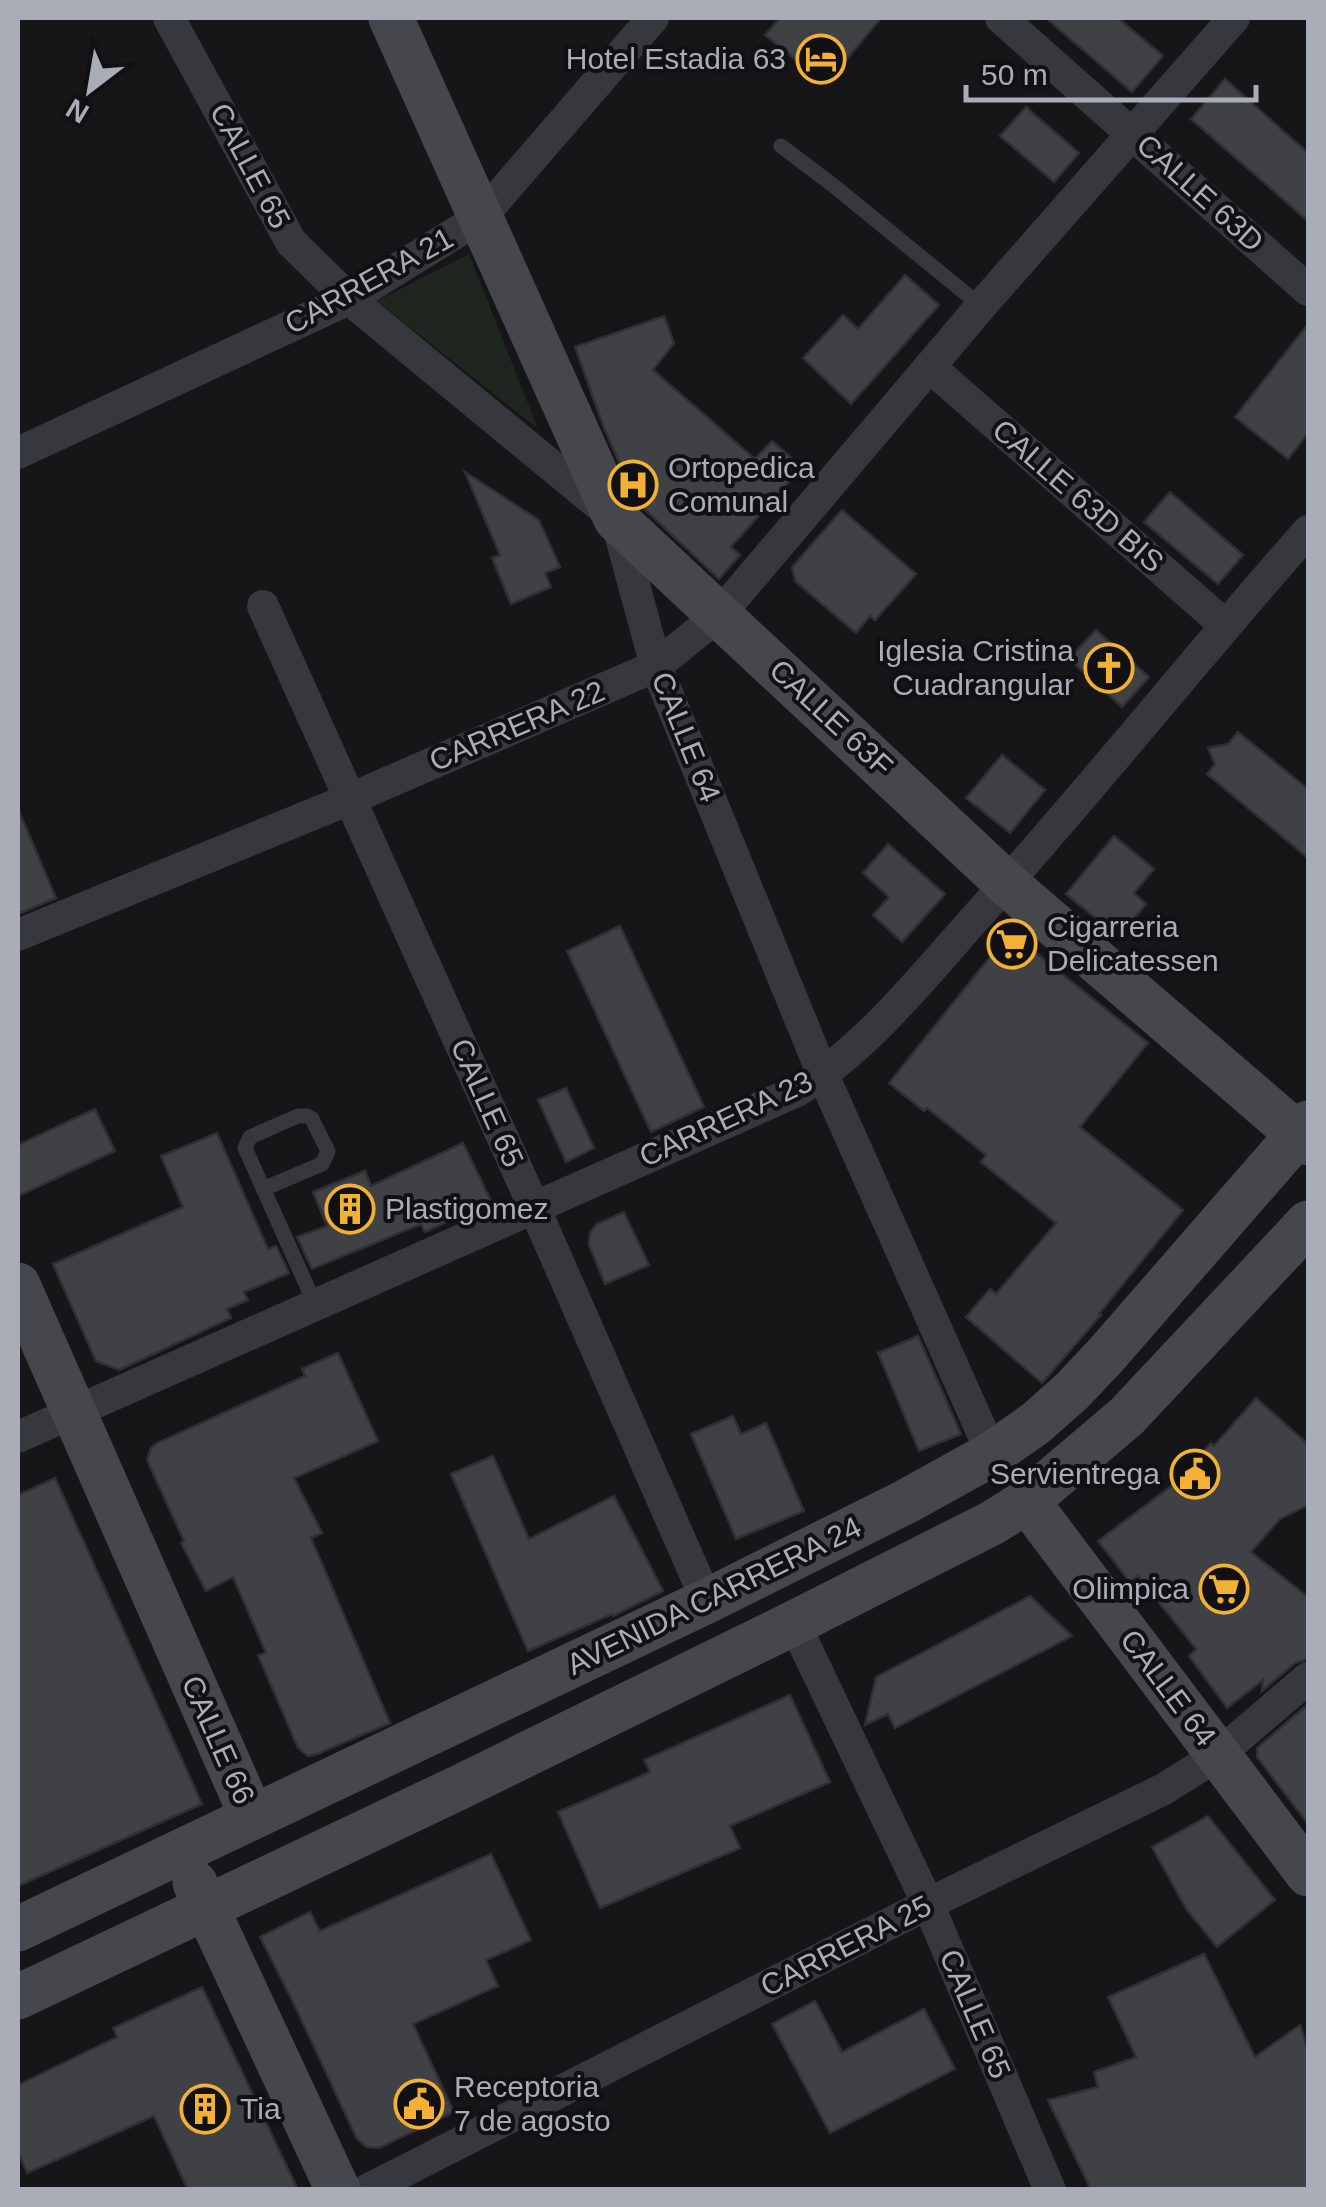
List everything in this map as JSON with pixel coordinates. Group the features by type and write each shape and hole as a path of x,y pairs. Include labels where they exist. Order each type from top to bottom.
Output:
{"main road":[{"name":"CALLE 64","path":"390,18 616,519"},
{"name":"CALLE 63F","path":"616,519 1007,884 1305,1134"},
{"name":"AVENIDA CARRERA 24","path":"18,1930 707,1601 908,1501 992,1454 1048,1412 1106,1355 1305,1134"},
{"name":"AVENIDA CARRERA 24","path":"18,1997 794,1624 959,1541 1027,1501 1127,1416 1308,1223"},
{"name":"CALLE 66","path":"18,1284 252,1817 206,1908"},
{"name":"CALLE 64","path":"1027,1501 1308,1874"},
{"path":"181,1851 338,2190"}],"street":[{"name":"CALLE 65","path":"169,18 291,242 349,299"},
{"name":"CARRERA 21","path":"18,453 349,299 481,217 653,18"},
{"name":"CALLE 63D","path":"1001,18 1308,290"},
{"name":"CARRERA 22","path":"18,935 656,666 720,614 981,306 1234,18"},
{"name":"CALLE 63F","path":"349,299 616,519"},
{"name":"CALLE 63D BIS","path":"930,368 1225,624"},
{"name":"CALLE 64","path":"616,519 656,666 823,1074 992,1454"},
{"name":"CARRERA 23","path":"18,1437 796,1091 823,1074 874,1032 1007,884 1308,531"},
{"name":"CALLE 65","path":"263,606 707,1601"},
{"name":"CALLE 65","path":"794,1624 928,1904 1050,2190"},
{"name":"CARRERA 25","path":"367,2190 928,1904 1164,1789 1218,1754 1308,1678"}],"lane":[{"path":"780,146 981,306"},
{"path":"263,1189 322,1164 327,1158 328,1151 312,1119 298,1116 250,1138 245,1148 263,1189 315,1304"}],"shaded area":[{"path":"469,254 538,429 377,301"}],"building":[{"name":"Hotel Estadia 63","path":"780,18 881,18 826,84 765,35"},
{"path":"1046,18 1118,18 1163,56 1132,92"},
{"path":"1225,79 1308,153 1308,221 1191,119"},
{"path":"1026,107 1079,153 1054,182 1000,136"},
{"path":"905,275 939,305 851,404 803,358 843,315 858,329"},
{"path":"664,316 674,343 653,370 755,459 772,441 802,467 731,547 740,555 719,579 638,503 642,498 631,489 575,347"},
{"path":"1308,324 1308,433 1288,459 1235,417"},
{"path":"465,472 539,520 560,567 545,573 551,587 511,604 492,558 500,555"},
{"path":"1170,492 1243,555 1218,584 1144,522"},
{"path":"842,510 916,574 875,620 870,616 856,633 795,581 792,567"},
{"name":"Iglesia Cristina Cuadrangular","path":"1096,630 1149,677 1122,707 1069,659"},
{"path":"1238,732 1308,789 1308,858 1207,774 1215,764 1208,748 1228,744"},
{"path":"1002,755 1045,790 1010,833 966,798"},
{"path":"18,809 56,898 18,914"},
{"path":"1114,836 1154,869 1134,893 1146,904 1119,937 1066,894"},
{"path":"888,844 945,894 902,942 873,915 889,897 863,873"},
{"path":"620,926 704,1107 651,1132 567,951"},
{"path":"1010,932 1148,1043 1080,1127 1183,1210 1042,1383 966,1317 990,1289 996,1294 1056,1223 981,1162 986,1155 889,1083"},
{"path":"566,1088 594,1148 566,1162 538,1100"},
{"path":"95,1109 115,1151 18,1196 18,1145"},
{"path":"217,1133 268,1249 276,1246 289,1273 244,1292 248,1300 227,1309 231,1318 130,1365 119,1370 96,1361 53,1264 183,1207 161,1156"},
{"path":"463,1143 491,1201 425,1232 421,1224 312,1269 297,1237 327,1226 313,1192 365,1171 371,1186"},
{"path":"624,1212 649,1265 605,1284 589,1245 590,1233 597,1224"},
{"path":"918,1336 961,1434 919,1451 878,1353"},
{"path":"338,1353 378,1441 294,1478 322,1533 311,1538 390,1723 308,1756 298,1748 258,1655 266,1653 233,1577 206,1591 181,1543 184,1541 147,1460 157,1443 305,1376 302,1369"},
{"name":"Olimpica","path":"1256,1398 1308,1444 1308,1505 1280,1519 1251,1552 1308,1597 1308,1659 1295,1663 1262,1691 1263,1680 1227,1708 1189,1656 1196,1649 1138,1576 1130,1582 1098,1541 1174,1484"},
{"path":"733,1416 741,1434 766,1423 804,1511 736,1539 691,1434"},
{"path":"493,1456 529,1539 614,1496 663,1591 528,1651 451,1474"},
{"path":"55,1478 202,1804 18,1886 18,1495"},
{"path":"1030,1596 1072,1636 895,1728 888,1714 865,1725 876,1677"},
{"path":"790,1695 830,1782 730,1826 740,1848 600,1908 558,1812 650,1772 644,1760"},
{"path":"1308,1704 1308,1824 1257,1757 1257,1748"},
{"path":"1208,1816 1275,1900 1217,1947 1187,1910 1152,1847"},
{"path":"491,1854 531,1940 486,1960 498,1986 413,2024 454,2112 379,2148 367,2147 357,2139 260,1937 310,1912 320,1931"},
{"path":"1204,1954 1255,2057 1300,2025 1308,2051 1308,2190 1091,2190 1048,2100 1098,2087 1094,2072 1136,2057 1108,1997"},
{"name":"Tia","path":"202,1987 298,2190 188,2190 154,2116 27,2173 18,2152 18,2085 117,2037 113,2028"},
{"path":"815,2001 842,2052 924,2009 955,2069 830,2133 772,2024"}],"place":[{"name":"Hotel Estadia 63","path":"821,59"},
{"name":"Ortopedica Comunal","path":"633,485"},
{"name":"Iglesia Cristina Cuadrangular","path":"1109,668"},
{"name":"Cigarreria Delicatessen","path":"1012,944"},
{"name":"Plastigomez","path":"350,1209"},
{"name":"Servientrega","path":"1195,1474"},
{"name":"Olimpica","path":"1224,1589"},
{"name":"Receptoria 7 de agosto","path":"419,2104"},
{"name":"Tia","path":"205,2109"}]}
